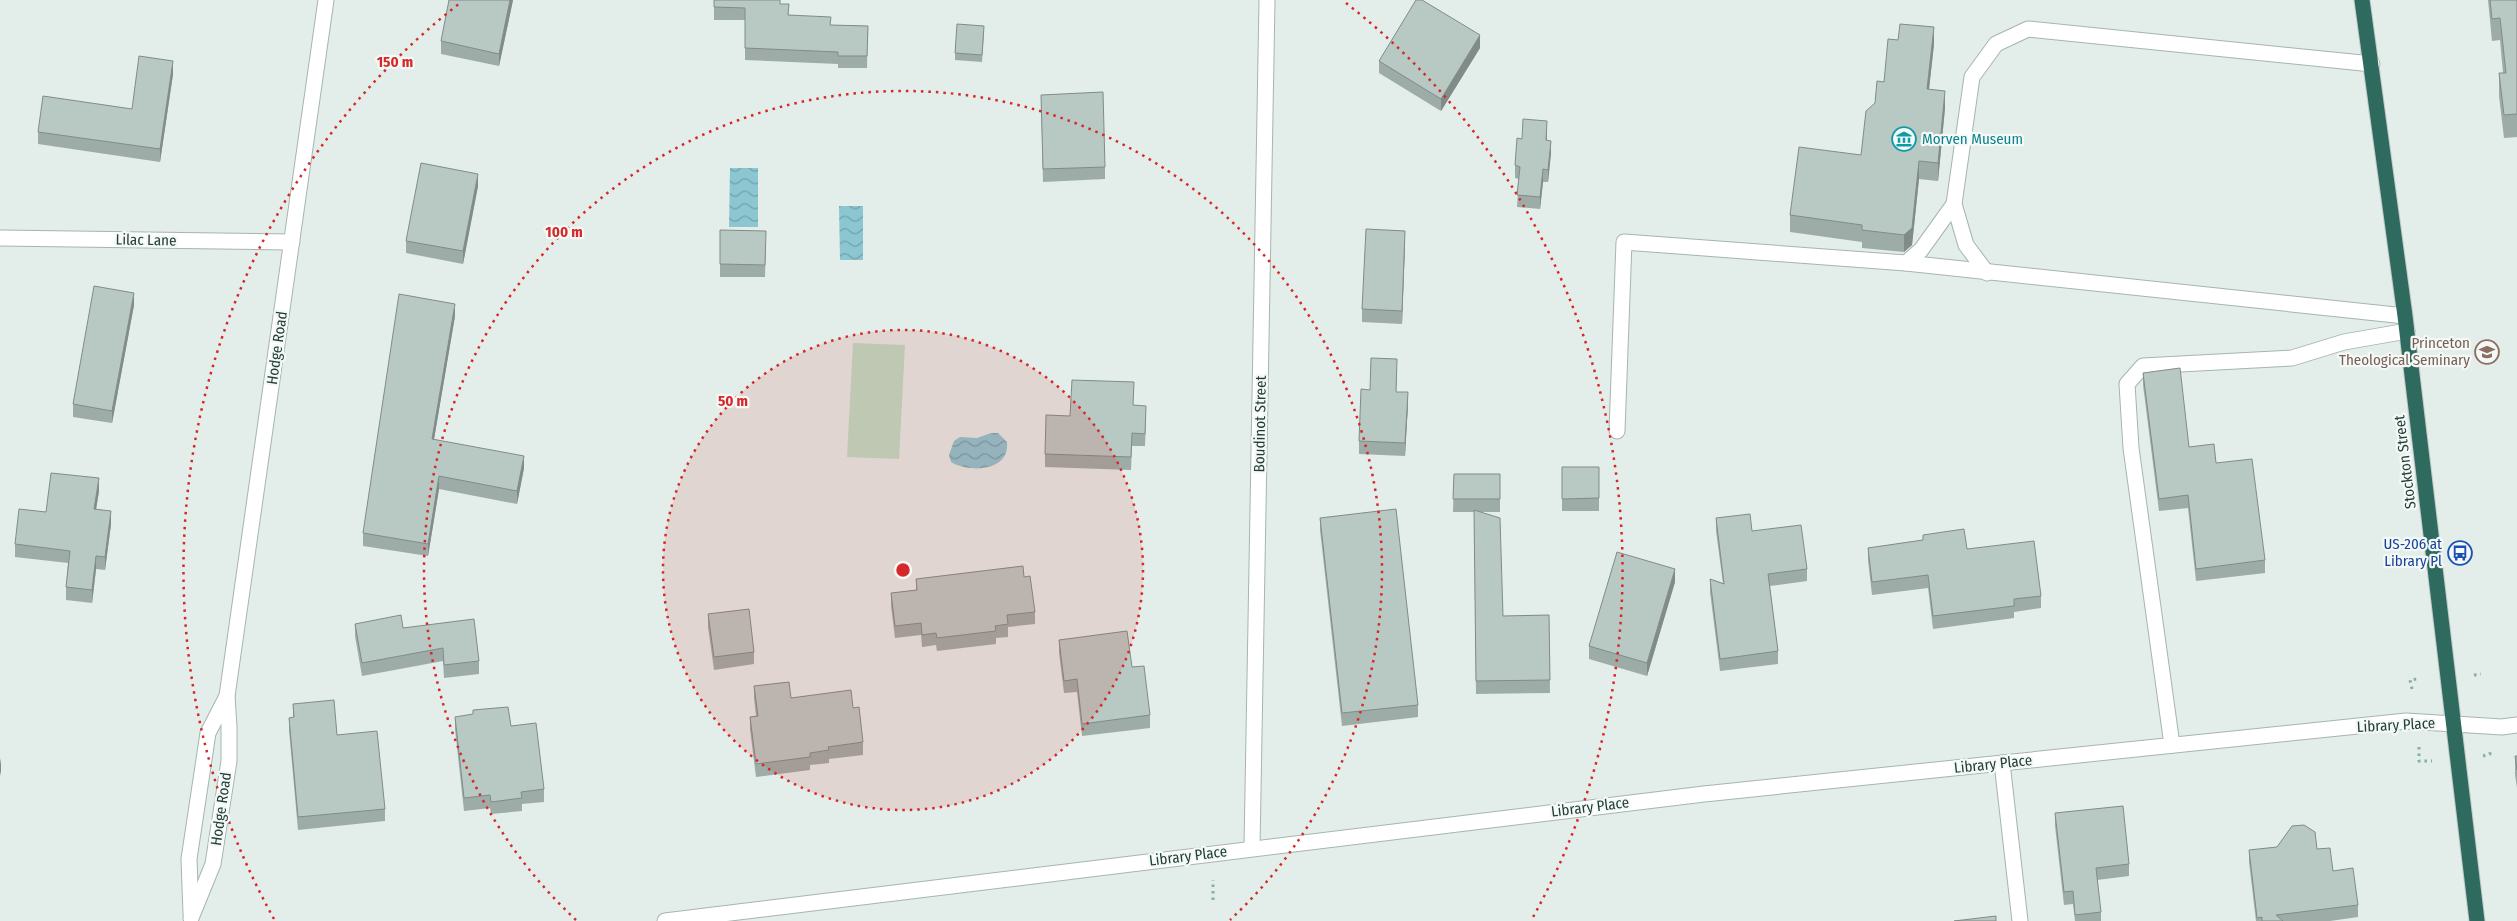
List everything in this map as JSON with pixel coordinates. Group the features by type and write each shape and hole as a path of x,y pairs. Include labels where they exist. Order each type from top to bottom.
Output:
{"highway":[{"name":"Stockton Street","path":"2362,0 2406,324 2455,723 2477,921"}],"street":[{"name":"Hodge Road","path":"191,920 213,864 229,761 229,727 226,696 326,0"},
{"name":"Boudinot Street","path":"1252,848 1267,0"},
{"path":"1987,273 1966,245 1954,204 1972,77 1996,44 2028,29 2372,64"},
{"path":"1906,263 1920,250 1954,204"},
{"name":"Lilac Lane","path":"0,238 292,242"},
{"path":"1616,431 1624,242 1906,263 2406,324"},
{"path":"2172,745 2131,448 2127,384 2143,366 2292,358 2406,324"},
{"name":"Hodge Road","path":"191,920 189,859 208,733 226,696"},
{"name":"Library Place","path":"665,921 1704,794 2406,721 2502,726 2517,725"},
{"path":"2002,763 2020,921"}],"path":[{"path":"2474,674 2481,674"},
{"path":"2412,689 2410,680 2417,679"},
{"path":"2420,744 2419,761 2432,760"},
{"path":"2483,756 2490,754 2490,750"},
{"path":"1213,880 1213,900"}],"green space":[{"path":"853,343 905,345 899,459 847,457"}],"water":[{"path":"730,168 758,168 758,227 729,227"},
{"path":"839,206 863,206 863,260 840,260"},
{"path":"991,433 998,433 1007,442 1006,452 1002,459 987,467 977,468 959,466 951,462 949,455 954,441 960,437 977,438"}],"building":[{"path":"449,0 510,0 499,54 441,41"},
{"path":"714,0 780,0 780,4 789,4 788,15 831,17 830,25 868,26 867,56 838,56 838,52 745,48 745,8 714,7"},
{"path":"1416,0 1422,0 1480,35 1441,99 1379,61"},
{"path":"2490,0 2517,0 2517,114 2504,115 2499,73 2506,73 2500,18 2492,19"},
{"path":"957,24 984,26 982,55 955,53"},
{"name":"Morven Museum","path":"1900,24 1934,27 1927,89 1945,91 1938,163 1919,161 1912,228 1904,235 1862,230 1862,225 1790,215 1799,147 1861,155 1866,111 1875,103 1877,81 1884,82 1888,39 1898,40"},
{"path":"139,56 173,61 160,149 38,132 43,96 132,109"},
{"path":"1103,92 1105,167 1043,169 1041,95"},
{"path":"1523,119 1547,121 1546,140 1551,141 1548,170 1543,169 1540,197 1517,195 1520,167 1515,165 1517,138 1522,139"},
{"path":"421,163 478,174 463,251 406,241"},
{"path":"1366,229 1405,231 1402,311 1362,309"},
{"path":"720,230 766,231 765,265 720,264"},
{"path":"94,286 134,293 112,411 73,404"},
{"path":"399,294 455,304 432,439 524,456 517,491 439,476 428,544 363,533"},
{"path":"1371,358 1397,359 1396,392 1408,392 1405,443 1359,441 1361,389 1370,390"},
{"path":"2180,368 2189,447 2214,444 2216,463 2252,459 2265,560 2196,569 2188,495 2159,499 2143,373"},
{"path":"1072,380 1134,382 1133,405 1146,406 1145,434 1132,433 1131,457 1045,454 1046,415 1070,416"},
{"path":"1562,467 1599,467 1599,498 1562,499"},
{"path":"51,473 99,478 94,509 111,511 105,557 96,556 92,590 66,587 70,551 15,544 19,509 46,512"},
{"path":"1454,474 1500,474 1500,499 1453,499"},
{"path":"1396,509 1418,705 1342,713 1320,518"},
{"path":"1474,510 1500,518 1503,616 1549,615 1550,680 1476,681"},
{"path":"1750,514 1752,531 1801,525 1807,569 1768,574 1778,651 1720,659 1710,579 1724,584 1716,518"},
{"path":"1964,529 1967,549 2034,541 2041,596 2014,599 2014,606 1933,616 1928,575 1872,582 1868,548 1923,540 1923,535"},
{"path":"1617,552 1675,569 1647,663 1589,646"},
{"path":"1023,566 1024,577 1030,576 1035,612 1007,615 1008,624 995,626 996,631 937,638 936,633 922,635 921,623 895,626 891,593 917,590 916,579"},
{"path":"749,609 754,652 714,657 708,614"},
{"path":"401,615 403,628 474,619 479,661 444,665 443,648 362,663 355,624"},
{"path":"1127,631 1132,667 1144,666 1150,715 1082,724 1077,679 1064,681 1059,640"},
{"path":"789,682 791,698 851,690 853,708 859,707 863,742 828,747 829,750 810,753 810,757 756,764 750,717 758,716 754,686"},
{"path":"334,700 337,735 377,731 385,809 298,817 289,718 294,717 293,704"},
{"path":"508,707 511,726 536,723 544,789 521,792 522,798 491,802 490,795 464,798 455,717 473,714 473,710"},
{"path":"2123,806 2129,864 2096,868 2101,912 2075,915 2073,891 2064,892 2055,813"},
{"path":"2304,825 2315,832 2317,849 2330,848 2333,871 2353,868 2358,905 2276,915 2283,921 2262,921 2262,917 2257,918 2249,850 2277,847 2292,826"},
{"path":"1996,916 1996,921 1954,921"}],"place":[{"name":"Morven Museum","path":"1904,139"},
{"name":"Princeton Theological Seminary","path":"2487,352"},
{"name":"US-206 at Library Pl","path":"2460,553"}]}
